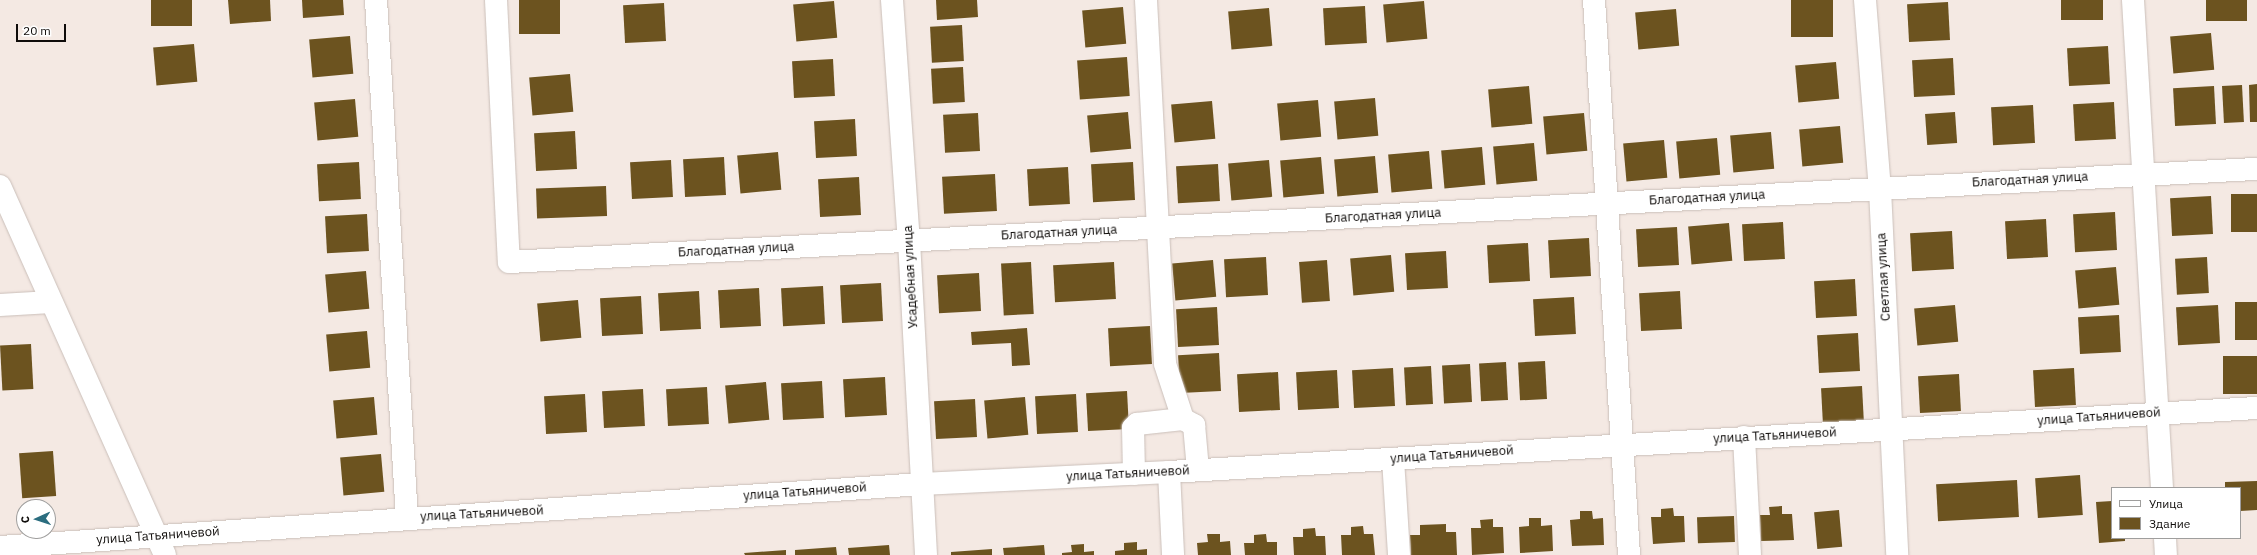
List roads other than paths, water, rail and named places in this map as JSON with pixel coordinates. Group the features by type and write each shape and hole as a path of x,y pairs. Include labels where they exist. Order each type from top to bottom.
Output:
{"street":[{"path":"376,0 407,518"},
{"name":"Благодатная улица","path":"496,0 509,262 2257,169"},
{"name":"Усадебная улица","path":"892,0 909,241 926,555"},
{"path":"1146,0 1165,364 1183,419"},
{"path":"1594,0 1629,555"},
{"name":"Светлая улица","path":"1865,0 1880,189 1897,555"},
{"path":"2133,0 2162,487"},
{"path":"0,186 161,546"},
{"path":"0,305 51,302"},
{"name":"улица Татьяничевой","path":"0,547 161,546 407,518 922,484 1134,474 1623,444 1892,430 2257,408"},
{"path":"1134,474 1132,428 1137,424 1183,419 1194,425 1198,470"},
{"path":"1744,437 1750,555"},
{"path":"1393,459 1398,555"},
{"path":"1168,472 1173,555"},
{"path":"2165,539 2166,555"}]}
